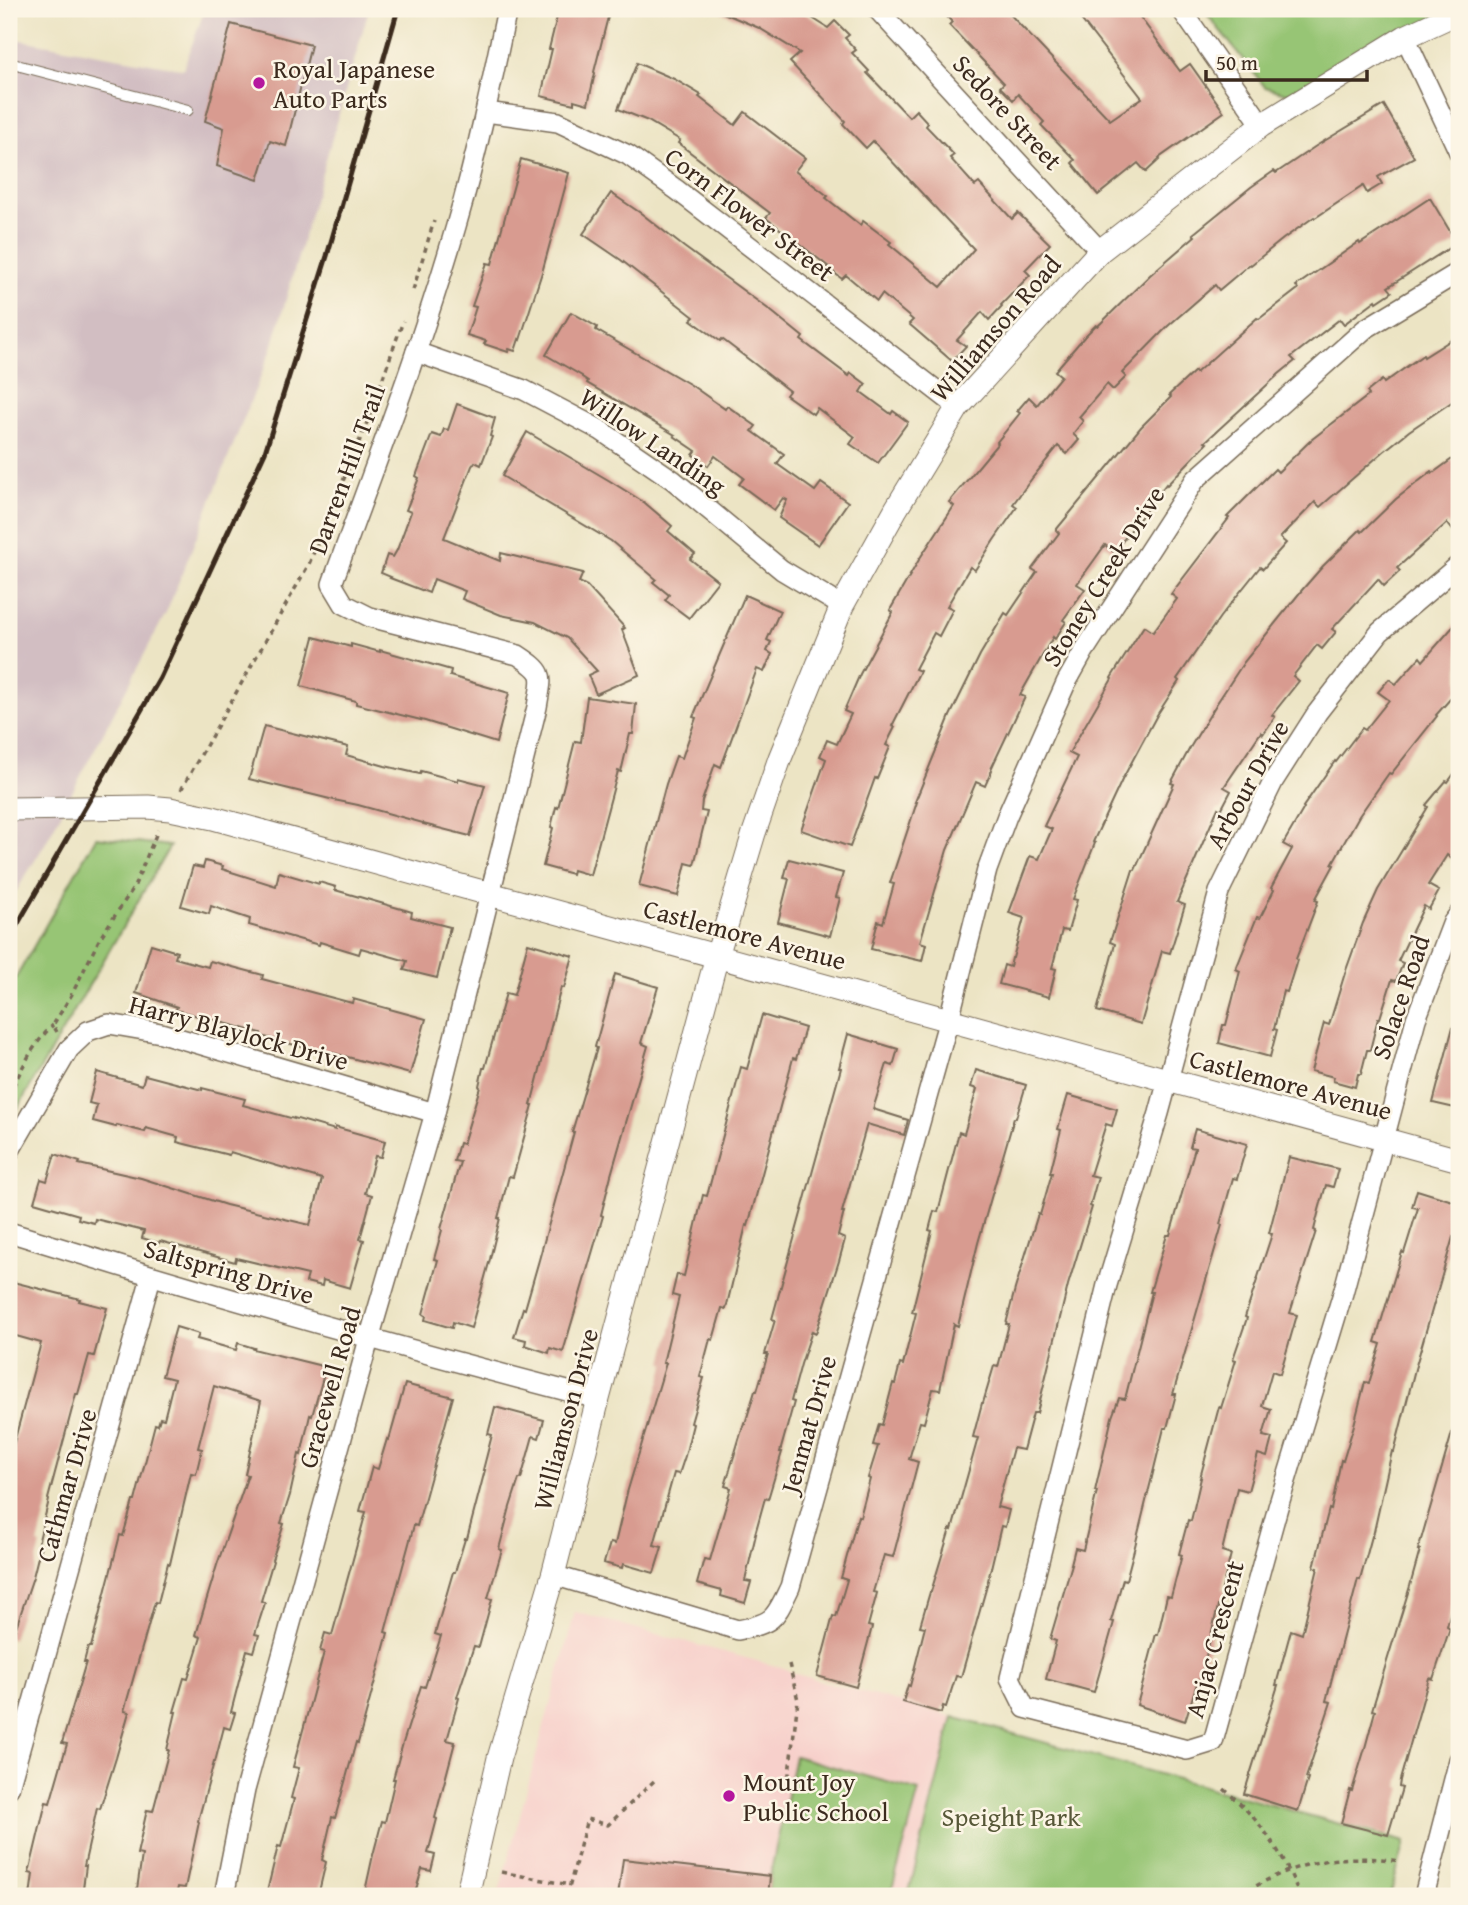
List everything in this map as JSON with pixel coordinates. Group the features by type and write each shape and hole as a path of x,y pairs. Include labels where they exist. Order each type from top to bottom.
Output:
{"street":[{"name":"Darren Hill Trail","path":"491,894 542,678 535,666 518,655 370,617 344,604 332,583 416,352 456,226 486,112 507,9"},
{"name":"Sedore Street","path":"877,9 1100,251"},
{"path":"1181,9 1262,125"},
{"name":"Williamson Road","path":"717,956 780,758 842,606 896,509 958,407 1100,251 1262,125 1405,37 1459,12"},
{"path":"1405,37 1459,152"},
{"name":"Corn Flower Street","path":"486,112 558,122 628,155 688,198 958,407"},
{"name":"Stoney Creek Drive","path":"949,1019 987,870 1006,816 1042,734 1084,651 1195,481 1365,329 1459,272"},
{"name":"Willow Landing","path":"416,352 524,390 600,430 673,480 782,570 842,606"},
{"name":"Arbour Drive","path":"1168,1079 1219,892 1275,780 1317,713 1380,632 1459,565"},
{"name":"Castlemore Avenue","path":"9,809 121,806 170,809 256,829 1459,1160"},
{"name":"Gracewell Road","path":"224,1896 245,1790 369,1339 435,1114 491,894"},
{"name":"Solace Road","path":"1384,1139 1416,1019 1453,922 1459,914"},
{"name":"Williamson Drive","path":"467,1896 499,1758 553,1575 717,956"},
{"name":"Jenmat Drive","path":"553,1575 738,1630 757,1626 776,1616 790,1587 949,1019"},
{"name":"Harry Blaylock Drive","path":"9,1152 69,1049 88,1031 108,1024 161,1033 435,1114"},
{"name":"Anjac Crescent","path":"1168,1079 1107,1285 1010,1678 1025,1708 1187,1750 1213,1742 1278,1507 1343,1293 1384,1139"},
{"name":"Saltspring Drive","path":"9,1232 150,1277 369,1339 598,1399"},
{"name":"Cathmar Drive","path":"9,1788 150,1277"},
{"path":"1424,1896 1458,1768"}],"lane":[{"path":"9,63 188,110"}],"path":[{"path":"412,294 435,219"},
{"path":"9,1096 29,1055 72,994 100,938 134,887 153,838 309,564 368,420 403,319"},
{"path":"52,1025 69,1049"},
{"path":"789,1664 798,1700 790,1782"},
{"path":"567,1896 587,1819 608,1825 655,1780"},
{"path":"1224,1789 1259,1822 1290,1869 1300,1896"},
{"path":"1239,1896 1271,1877 1317,1862 1346,1858 1401,1861"},
{"path":"501,1872 570,1885"}],"shaded area":[{"path":"205,9 369,9 272,348 167,611 45,844 9,903 9,38 183,69"},
{"name":"Mount Joy Public School","path":"575,1612 953,1717 908,1896 498,1896"}],"green space":[{"path":"1203,9 1457,9 1367,51 1289,94 1265,87"},
{"path":"96,837 170,846 9,1123 9,990"},
{"name":"Speight Park","path":"953,1717 1405,1842 1390,1896 908,1896"},
{"path":"795,1756 919,1791 890,1896 768,1896"}],"building":[{"path":"559,9 610,9 588,104 574,100 574,104 541,96"},
{"path":"714,9 798,9 828,28 835,21 849,35 845,38 856,50 852,53 869,71 867,73 909,117 916,110 928,123 926,126 954,155 950,158 975,186 979,183 1012,219 1018,213 1050,244 1025,270 1030,275 989,320 982,312 957,340 966,346 952,361 909,324 913,320 882,294 877,301 846,275 842,279 766,218 770,213 678,143 680,140 648,121 618,109 637,63 674,79 701,95 699,97 735,125 745,112 805,158 795,171 860,225 863,221 891,242 889,244 941,287 974,249 873,141 866,148 843,124 845,121 790,62 800,53 759,28"},
{"path":"940,9 1005,9 1110,120 1142,98 1073,9 1134,9 1180,71 1190,64 1224,112 1159,158 1146,172 1138,163 1098,195 1072,163 1075,160 1041,125 1044,122 1018,94 1013,100 1000,87 1004,83 949,25 952,22"},
{"name":"Royal Japanese Auto Parts","path":"231,24 311,45 286,146 270,141 258,180 217,166 224,128 205,121"},
{"path":"1384,105 1414,157 1378,177 1382,184 1367,193 1363,186 1314,217 1219,290 1215,285 1168,326 1122,373 1126,377 1113,390 1107,384 1079,417 1083,421 1073,434 1079,440 1067,454 1058,446 1033,477 1013,504 1017,507 975,570 970,567 947,606 953,609 939,636 934,633 915,669 920,671 892,726 895,727 886,745 890,747 877,779 875,778 850,847 801,830 826,759 820,756 827,740 837,744 851,714 844,711 893,612 890,610 954,506 949,502 998,443 1020,413 1017,411 1029,397 1037,405 1061,376 1055,371 1085,336 1195,236 1193,234 1274,171 1276,173"},
{"path":"521,159 569,173 520,340 515,351 509,349 508,352 467,335 476,307 472,306 487,263 492,264"},
{"path":"611,193 771,311 803,337 801,340 849,376 851,373 866,384 861,392 891,414 893,411 908,422 878,463 850,444 855,437 817,408 813,414 786,395 789,391 722,339 720,341 691,320 694,317 583,234"},
{"path":"1430,198 1457,243 1388,287 1392,292 1377,302 1376,300 1344,324 1340,319 1291,357 1295,361 1205,442 1207,443 1166,484 1114,552 1105,545 1077,584 1085,589 1063,620 1066,622 1055,639 1053,637 1020,695 1025,697 985,786 976,782 947,850 920,942 926,944 922,961 871,949 878,921 883,923 894,884 890,883 915,802 950,716 980,655 1005,613 1008,615 1037,572 1032,569 1059,533 1056,530 1141,427 1195,371 1196,373 1257,318 1298,289 1296,286 1359,242 1360,244"},
{"path":"571,312 597,327 596,330 691,385 725,409 727,406 756,426 752,431 784,454 777,464 815,491 821,483 848,502 818,545 779,518 787,500 783,498 774,510 739,484 744,478 715,456 708,466 693,455 696,451 675,435 587,383 582,376 546,355"},
{"path":"1459,335 1459,397 1409,431 1320,507 1315,502 1280,538 1286,543 1263,569 1260,567 1220,617 1177,679 1179,681 1157,715 1122,780 1093,842 1095,843 1073,899 1077,900 1068,931 1062,930 1052,968 1056,969 1049,997 999,984 1004,965 1010,967 1024,918 1009,913 1030,856 1039,859 1052,829 1044,826 1077,757 1069,753 1144,626 1153,632 1177,599 1171,594 1229,518 1227,517 1275,469 1278,472 1311,440 1369,395 1367,392 1382,380 1384,383 1423,355 1424,357"},
{"path":"457,404 495,418 490,436 492,437 481,465 475,462 472,466 444,538 500,561 501,553 583,573 579,582 587,586 625,628 622,630 639,675 596,694 588,675 597,671 567,638 535,622 501,615 462,599 465,591 434,579 429,593 381,573 387,555 393,557 397,550 411,512 406,510 432,434 441,437 444,429 448,430"},
{"path":"527,432 645,503 672,526 668,531 695,554 690,559 718,581 689,618 665,600 669,595 653,582 656,579 611,541 502,476"},
{"path":"1459,454 1459,538 1447,523 1397,568 1400,571 1384,586 1378,579 1332,629 1336,632 1322,649 1317,645 1293,676 1299,681 1272,715 1275,717 1263,734 1261,732 1224,787 1231,791 1221,810 1218,808 1177,902 1185,905 1170,953 1162,951 1141,1024 1097,1011 1115,944 1110,942 1133,870 1174,784 1171,783 1217,703 1244,662 1323,566 1396,499"},
{"path":"745,595 780,611 767,640 771,642 767,651 772,654 764,672 757,669 721,767 715,764 702,801 701,811 707,812 694,865 686,863 678,896 639,886 676,756 682,758 696,718 693,717"},
{"path":"1459,620 1459,689 1391,774 1389,773 1359,816 1332,864 1334,865 1315,900 1318,901 1296,959 1287,992 1283,991 1270,1057 1219,1043 1240,971 1236,969 1257,917 1260,918 1274,890 1271,888 1292,849 1283,844 1303,807 1335,761 1389,700 1378,692 1389,679 1396,684 1420,657 1423,661"},
{"path":"314,637 351,647 351,644 380,650 451,670 450,676 509,693 496,743 301,686"},
{"path":"587,697 636,704 633,734 630,734 621,772 618,771 590,875 573,870 572,874 543,866 575,741 581,742"},
{"path":"264,726 348,747 346,755 385,766 485,785 470,836 249,779"},
{"path":"1459,767 1459,848 1452,859 1447,855 1428,885 1439,891 1429,909 1424,906 1398,961 1403,963 1396,981 1392,980 1355,1087 1333,1081 1334,1077 1311,1071 1324,1023 1329,1025 1363,923 1378,890 1428,807 1426,805"},
{"path":"789,859 843,873 836,897 840,898 830,936 778,922 789,879 784,878"},
{"path":"205,861 276,886 279,872 319,882 336,887 335,890 412,912 411,917 450,927 437,978 404,970 407,961 361,948 359,954 320,942 319,945 249,925 250,919 211,906 209,914 181,906 193,866 203,868"},
{"path":"528,943 573,956 564,988 561,987 513,1177 509,1176 471,1328 453,1322 452,1328 425,1320 426,1316 423,1314 438,1260 434,1259 441,1229 460,1162 454,1161 459,1143 463,1144 506,993 514,995"},
{"path":"151,944 177,952 175,958 208,967 210,961 263,975 262,979 352,1003 353,999 426,1019 410,1074 261,1036 261,1033 176,1010 177,1007 136,993"},
{"path":"615,974 658,987 641,1043 648,1046 611,1175 601,1215 603,1216 563,1352 550,1348 549,1353 525,1345 526,1340 514,1337 539,1260"},
{"path":"762,1015 805,1028 796,1059 793,1058 748,1226 746,1225 726,1309 722,1308 713,1340 710,1339 700,1377 704,1378 685,1456 679,1474 674,1473 654,1545 662,1547 654,1573 623,1564 622,1568 604,1563 610,1543 615,1544 627,1493 666,1363 663,1363 679,1297 672,1295 677,1274 684,1276 703,1195 707,1196 741,1067 747,1069"},
{"path":"1453,1027 1459,1028 1459,1109 1433,1103"},
{"path":"848,1034 898,1049 893,1066 887,1064 873,1109 908,1120 904,1135 867,1124 842,1212 838,1236 845,1239 839,1261 816,1333 812,1331 801,1364 782,1452 755,1534 745,1581 751,1582 745,1603 721,1596 722,1591 697,1584 704,1559 710,1560 731,1488 725,1486 768,1354 765,1354 775,1320 772,1319"},
{"path":"976,1070 1026,1085 978,1243 958,1326 954,1324 940,1390 933,1389 924,1423 920,1422 909,1459 918,1462 893,1557 884,1555 873,1592 877,1593 868,1626 872,1627 856,1687 817,1676 833,1616 836,1617 847,1580 841,1578 878,1446 873,1445 879,1424 882,1425 900,1364 903,1365 916,1313 912,1312 932,1231 929,1230 934,1211 938,1212 959,1132 964,1134 977,1089 971,1087"},
{"path":"97,1072 142,1085 145,1075 202,1088 245,1099 243,1105 385,1141 381,1157 375,1156 365,1193 372,1195 360,1239 364,1240 350,1288 323,1280 322,1286 306,1282 308,1275 236,1258 235,1262 160,1241 159,1243 142,1238 144,1231 95,1219 94,1223 78,1219 79,1215 34,1202 41,1179 47,1181 55,1154 80,1162 79,1164 141,1178 226,1205 310,1225 322,1179 230,1152 229,1155 177,1142 178,1137 146,1128 145,1132 93,1121 97,1105 89,1103"},
{"path":"1068,1095 1117,1109 1112,1126 1106,1124 1090,1175 1098,1177 1090,1206 1092,1207 1068,1285 1037,1413 1033,1413 1023,1450 1013,1448 997,1507 1009,1510 1005,1527 1001,1526 961,1677 956,1676 946,1707 943,1706 941,1713 903,1702 908,1685 910,1686 925,1627 920,1626 950,1529 952,1530 978,1438 973,1437 982,1403 994,1366 998,1367 1015,1289 1052,1173 1061,1130 1058,1129"},
{"path":"1195,1129 1247,1144 1237,1179 1233,1178 1220,1224 1222,1225 1173,1394 1176,1394 1167,1428 1164,1428 1126,1580 1123,1579 1094,1692 1046,1679 1056,1641 1050,1639 1075,1548 1083,1550 1112,1417 1119,1398 1125,1399 1150,1292 1195,1148 1190,1147"},
{"path":"1289,1157 1338,1169 1333,1187 1326,1185 1314,1230 1316,1231 1290,1313 1297,1315 1280,1374 1272,1371 1262,1406 1271,1409 1263,1436 1272,1438 1267,1457 1258,1454 1248,1491 1237,1488 1222,1551 1231,1554 1222,1589 1225,1590 1221,1607 1218,1606 1200,1681 1198,1680 1185,1721 1137,1705 1167,1596 1171,1597 1182,1555 1179,1554 1188,1520 1191,1521 1219,1407 1221,1408 1236,1360 1233,1359 1247,1318 1245,1317 1272,1234 1269,1233"},
{"path":"1417,1190 1459,1203 1459,1229 1456,1238 1453,1237 1394,1452 1392,1451 1373,1536 1360,1580 1358,1579 1326,1701 1331,1702 1298,1811 1244,1794 1278,1685 1291,1630 1302,1634 1318,1568 1314,1567 1329,1509 1331,1510 1341,1460 1343,1461 1365,1382 1369,1383 1381,1344 1375,1342 1418,1208 1412,1207"},
{"path":"13,1282 107,1308 94,1356 89,1355 76,1394 48,1499 33,1577 12,1639 9,1638 9,1461 41,1343 9,1334 9,1284 12,1285"},
{"path":"176,1327 199,1334 197,1339 236,1350 238,1343 326,1367 312,1416 310,1415 301,1455 299,1454 281,1523 284,1524 261,1601 265,1603 255,1634 259,1635 254,1652 247,1650 231,1712 235,1713 230,1729 224,1727 198,1821 185,1888 178,1887 176,1896 136,1896 142,1855 137,1854 147,1810 153,1811 169,1750 174,1712 184,1678 188,1679 201,1637 196,1635 248,1475 245,1474 261,1401 214,1386 198,1448 202,1449 196,1474 191,1473 170,1564 168,1563 158,1603 155,1602 124,1711 129,1712 100,1809 97,1808 84,1866 82,1896 30,1896 33,1874 29,1873 46,1802 50,1803 67,1744 62,1743 88,1647 91,1647 120,1535 123,1536 135,1501 155,1424 158,1425 160,1418 164,1419 174,1379 162,1376"},
{"path":"405,1384 453,1397 417,1526 414,1525 358,1743 356,1742 335,1818 332,1817 322,1860 326,1862 318,1896 266,1896 278,1846 281,1847 294,1799 291,1798 299,1768 293,1767 324,1652 320,1651 325,1633 332,1635 366,1512 360,1511 372,1467 378,1469"},
{"path":"495,1407 544,1420 539,1438 533,1436 510,1507 499,1549 502,1550 488,1598 492,1599 479,1647 474,1646 457,1697 459,1698 447,1740 455,1742 428,1853 435,1855 431,1871 422,1869 414,1896 364,1896 403,1743 421,1686 425,1687 441,1636 435,1634 453,1572 467,1539 485,1470 492,1435 488,1434"},
{"path":"1454,1426 1459,1427 1459,1580 1447,1626 1450,1628 1433,1679 1429,1678 1400,1780 1399,1787 1402,1788 1388,1835 1341,1823 1365,1748 1375,1711 1372,1710 1410,1586"},
{"path":"623,1859 770,1876 768,1896 618,1896"}],"railway":[{"path":"9,939 160,678 265,452 327,256 398,9"}],"place":[{"name":"Royal Japanese Auto Parts","path":"259,83"},
{"name":"Mount Joy Public School","path":"729,1796"}]}
